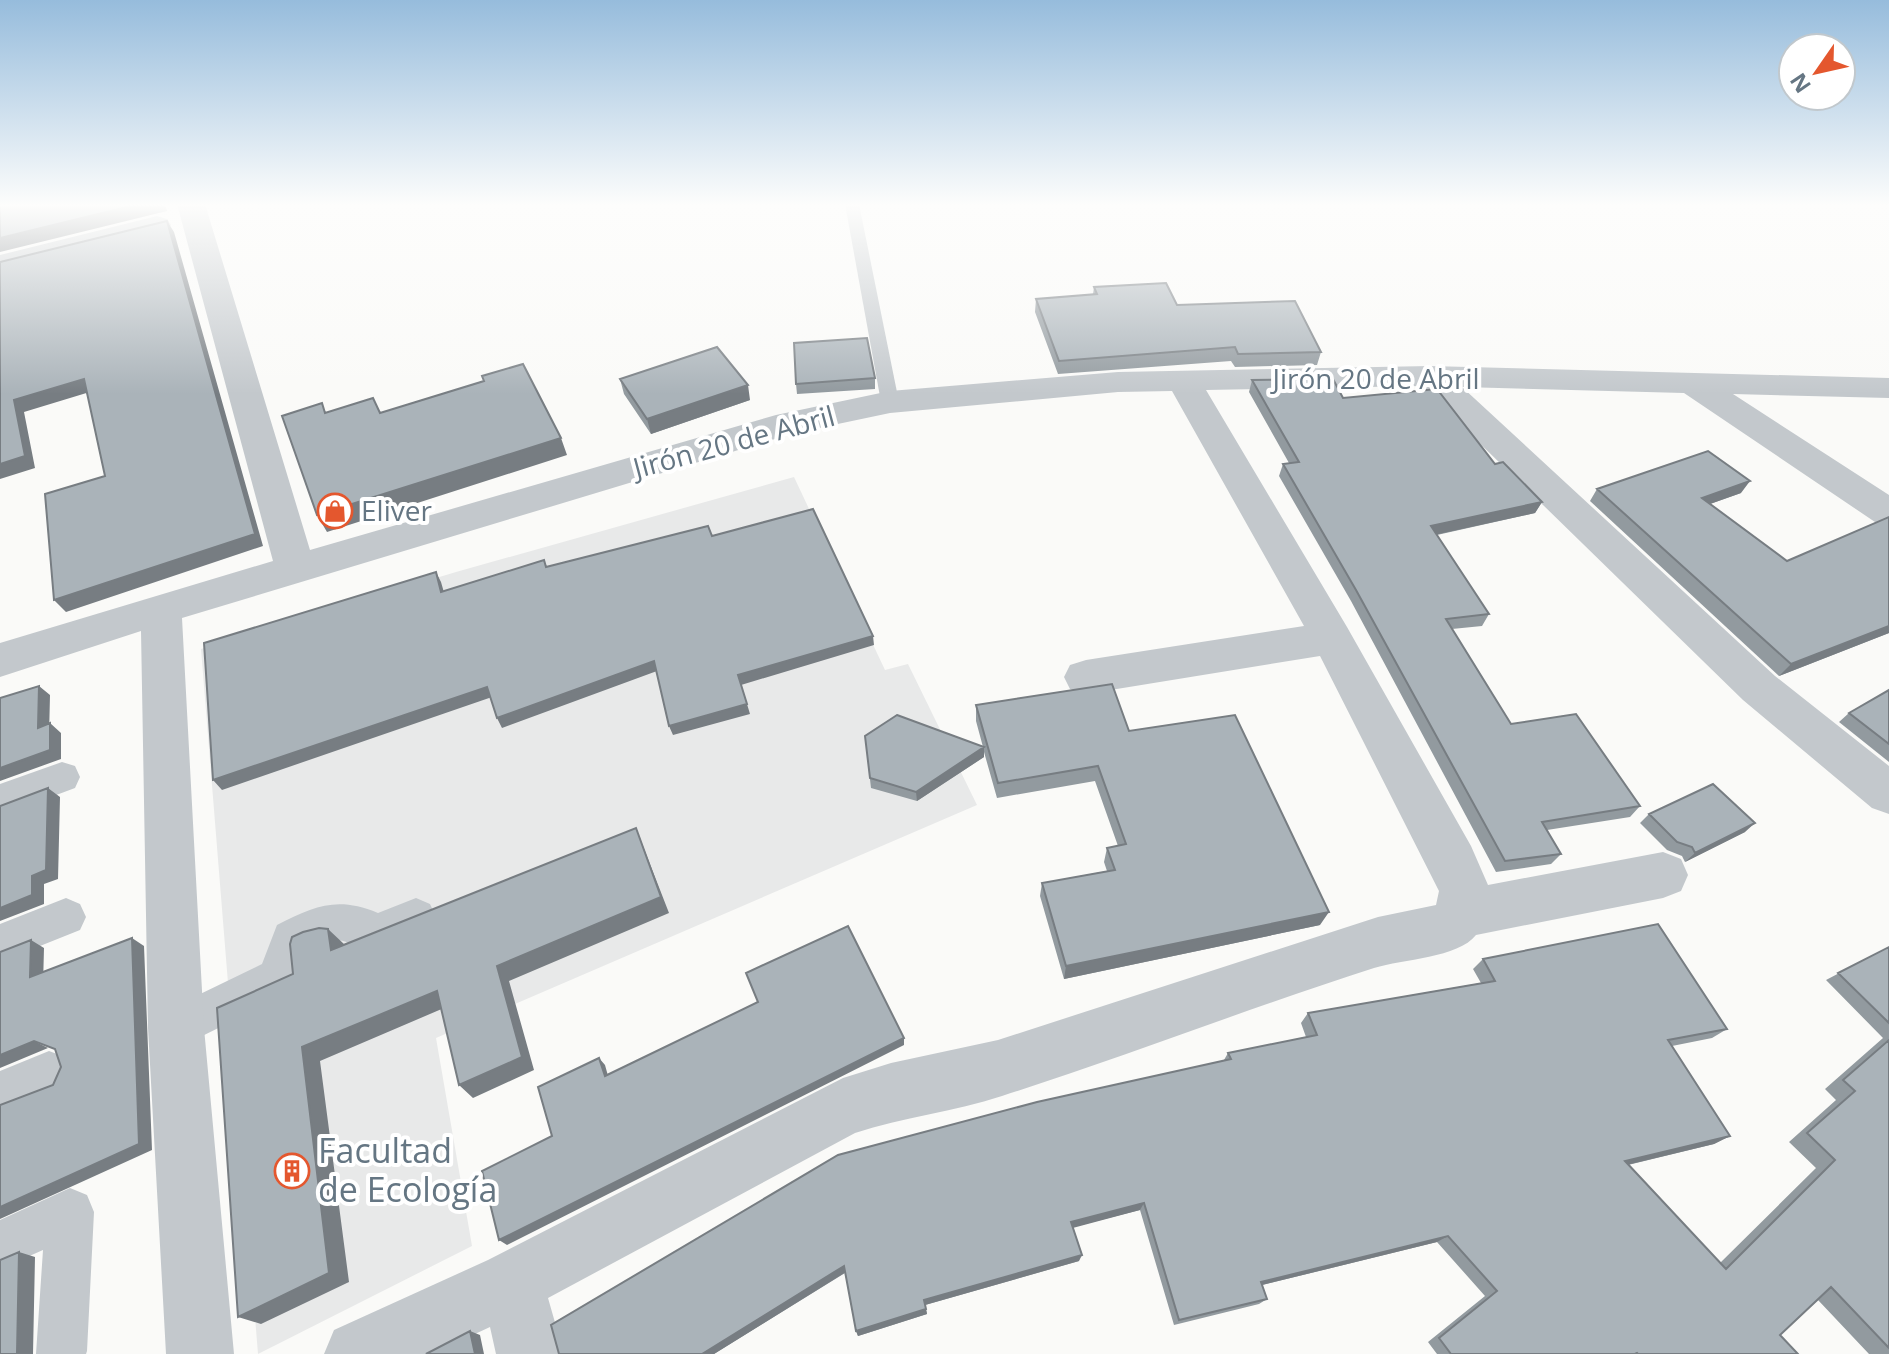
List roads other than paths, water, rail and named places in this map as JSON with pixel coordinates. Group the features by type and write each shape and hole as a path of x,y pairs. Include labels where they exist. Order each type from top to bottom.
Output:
{"street":[{"path":"208,267 295,568"},
{"name":"Jirón 20 de Abril","path":"0,660 295,568 789,423 890,402 1118,382 1430,376 1691,382 1880,393"},
{"path":"1430,376 1759,688 1889,794"},
{"path":"358,1354 511,1283 843,1107 891,1092 998,1069 1378,942 1451,926 1461,914 1465,891 1453,862 1332,638 1183,380"},
{"path":"1691,382 1889,513"},
{"path":"161,609 176,1028 200,1354"},
{"path":"1086,677 1332,638"},
{"path":"0,800 62,777"},
{"path":"1461,914 1663,875"},
{"path":"176,1028 278,977 291,938 318,924 348,919 363,923 373,934 439,908"},
{"path":"0,943 66,917"},
{"path":"0,1093 49,1073"},
{"path":"0,1245 70,1212 61,1351"},
{"path":"511,1283 530,1354"}],"lane":[{"path":"864,267 890,402"}],"place":[{"name":"Eliver","path":"335,511"},
{"name":"Facultad de Ecología","path":"292,1171"}]}
